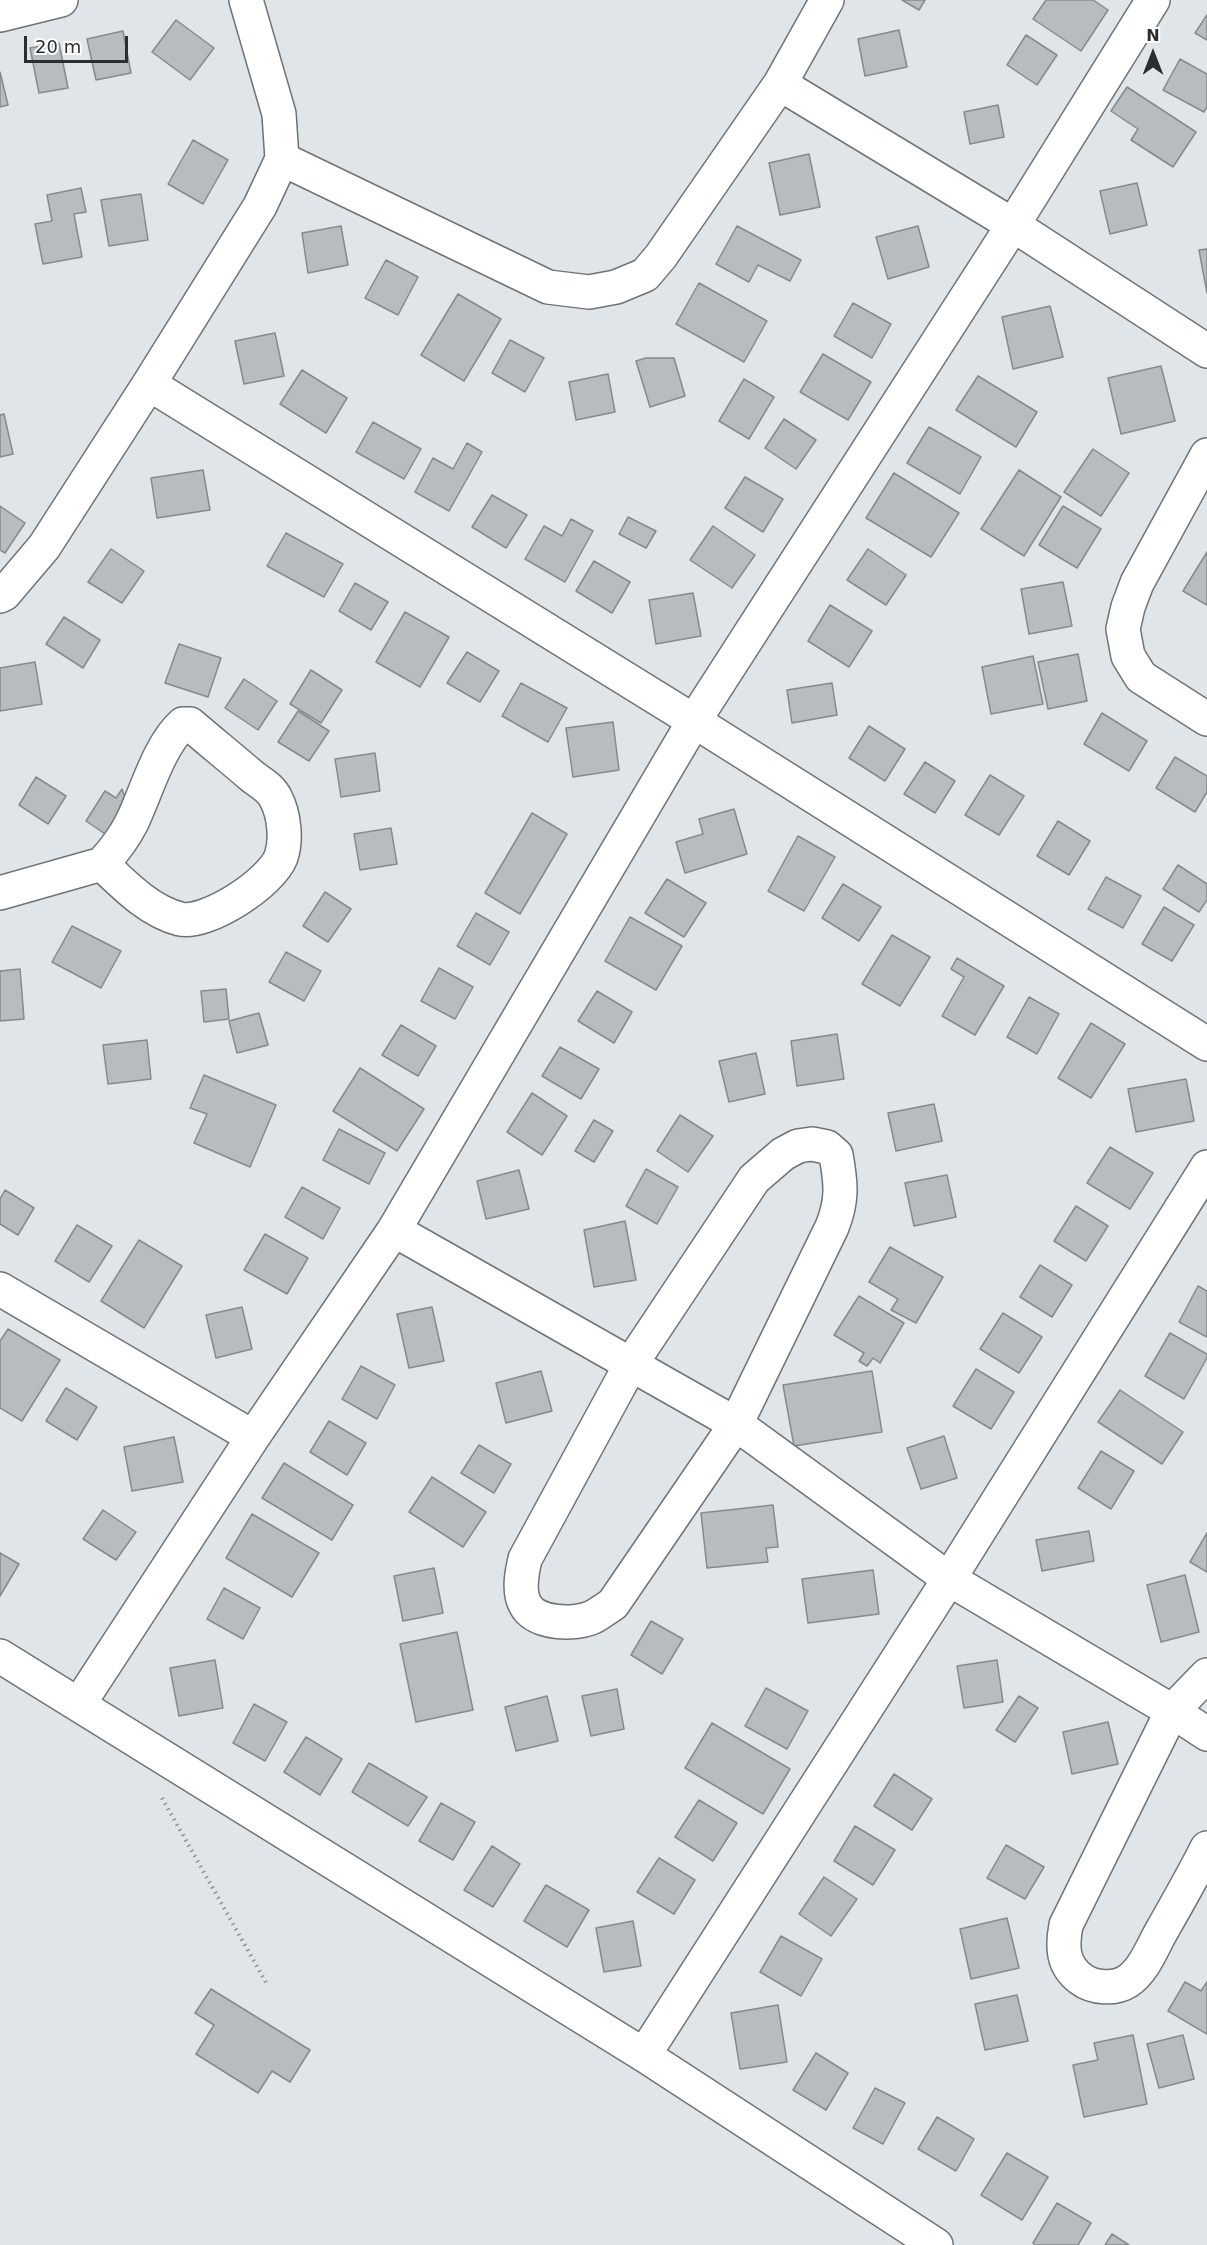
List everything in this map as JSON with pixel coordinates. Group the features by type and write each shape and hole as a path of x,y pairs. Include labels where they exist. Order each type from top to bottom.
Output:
{"street":[{"path":"0,15 61,0"},
{"path":"0,596 44,547 260,206 282,159 279,114 246,0"},
{"path":"282,159 548,287 589,292 616,287 645,275 661,256 780,84 827,0"},
{"path":"79,1704 253,1437 394,1230 694,721 1013,225 1153,0"},
{"path":"780,84 1013,225 1207,351"},
{"path":"149,384 694,721 1207,1044"},
{"path":"1207,455 1137,583 1123,629 1128,656 1141,676 1207,719"},
{"path":"0,893 102,864 118,846 127,831 170,738 183,724 190,724 235,760 275,796 281,808 283,844 275,868 255,886 209,915 182,919 168,915 130,891 102,864"},
{"path":"812,1144 827,1147 836,1155 840,1175 840,1206 832,1227 736,1424 613,1604 592,1617 577,1621 556,1622 541,1618 525,1606 522,1592 525,1559 631,1364 754,1179 783,1154 798,1146 812,1144"},
{"path":"644,2055 949,1579 1207,1167"},
{"path":"394,1230 736,1424 949,1579 1207,1734"},
{"path":"0,1289 253,1437"},
{"path":"0,1656 644,2055 936,2245"},
{"path":"1207,1675 1172,1711 1066,1925 1063,1949 1065,1961 1072,1970 1081,1979 1094,1986 1116,1986 1130,1980 1146,1960 1207,1848"}],"path":[{"path":"159,1793 268,1986"}],"building":[{"path":"902,0 925,0 919,10"},
{"path":"1046,0 1093,0 1108,10 1081,51 1033,19"},
{"path":"1207,15 1207,40 1195,33"},
{"path":"176,20 214,48 190,80 152,52"},
{"path":"899,30 907,67 865,76 858,39"},
{"path":"123,31 131,73 96,80 87,39"},
{"path":"1026,35 1057,55 1037,85 1007,65"},
{"path":"59,43 68,88 39,93 30,48"},
{"path":"1180,59 1207,74 1207,107 1204,112 1163,90"},
{"path":"0,72 8,105 0,107"},
{"path":"1127,87 1196,132 1173,167 1131,140 1138,129 1111,111"},
{"path":"998,105 1004,137 970,144 964,112"},
{"path":"193,140 228,160 203,204 168,184"},
{"path":"809,154 820,207 780,215 769,163"},
{"path":"1137,183 1147,225 1110,234 1100,191"},
{"path":"81,188 86,212 74,214 82,257 43,264 35,224 52,221 47,195"},
{"path":"141,194 148,240 109,246 101,200"},
{"path":"341,226 348,265 308,273 302,233"},
{"path":"737,226 801,260 790,281 758,265 749,282 716,264"},
{"path":"918,226 929,267 888,279 876,237"},
{"path":"1207,249 1207,293 1199,250"},
{"path":"386,260 418,277 398,315 365,298"},
{"path":"699,283 767,321 744,362 676,324"},
{"path":"458,294 501,319 464,381 421,355"},
{"path":"853,303 891,324 872,358 834,336"},
{"path":"1050,306 1063,357 1013,369 1002,317"},
{"path":"275,333 284,376 244,384 235,341"},
{"path":"510,340 544,358 525,392 492,373"},
{"path":"823,354 871,382 848,420 800,392"},
{"path":"646,358 674,358 685,396 650,407 636,361"},
{"path":"1161,366 1175,421 1121,434 1108,378"},
{"path":"302,370 347,398 326,433 280,404"},
{"path":"608,374 615,412 576,420 569,382"},
{"path":"978,376 1037,412 1016,447 956,410"},
{"path":"744,379 774,397 749,439 719,421"},
{"path":"4,414 13,454 0,457 0,415"},
{"path":"784,419 816,440 796,469 765,448"},
{"path":"373,422 421,449 404,479 356,452"},
{"path":"929,427 981,457 960,494 907,463"},
{"path":"467,443 482,452 449,511 415,492 433,458 453,469"},
{"path":"1093,449 1129,473 1101,516 1064,492"},
{"path":"203,470 210,510 157,518 151,478"},
{"path":"1019,470 1061,497 1024,556 981,529"},
{"path":"894,473 959,513 931,557 866,518"},
{"path":"745,477 783,499 763,532 725,508"},
{"path":"492,495 527,515 506,548 472,527"},
{"path":"0,506 25,523 5,553 0,550"},
{"path":"1063,506 1101,529 1077,568 1039,545"},
{"path":"628,517 656,531 646,548 619,534"},
{"path":"571,519 593,531 565,582 525,559 544,526 562,536"},
{"path":"713,526 755,555 732,588 690,560"},
{"path":"286,533 343,564 324,597 267,566"},
{"path":"111,549 144,571 122,603 88,582"},
{"path":"868,549 906,575 886,605 847,580"},
{"path":"1207,552 1207,605 1183,591"},
{"path":"594,561 630,582 612,613 576,591"},
{"path":"1063,582 1072,626 1029,634 1021,589"},
{"path":"355,583 388,602 371,630 339,611"},
{"path":"693,593 701,636 656,644 649,600"},
{"path":"830,605 872,631 849,667 808,641"},
{"path":"405,612 449,637 420,687 376,662"},
{"path":"64,617 100,640 83,668 46,644"},
{"path":"179,644 221,658 208,697 165,683"},
{"path":"467,652 499,671 480,702 447,683"},
{"path":"1078,654 1087,701 1048,709 1038,662"},
{"path":"1033,656 1043,704 991,714 982,667"},
{"path":"35,662 42,704 0,711 0,668"},
{"path":"311,670 342,690 321,723 290,704"},
{"path":"244,679 277,701 258,730 225,708"},
{"path":"521,683 567,708 548,742 502,716"},
{"path":"832,683 837,715 792,723 787,690"},
{"path":"298,711 329,731 309,761 278,742"},
{"path":"1102,713 1147,741 1129,771 1084,744"},
{"path":"613,722 619,770 573,777 566,728"},
{"path":"869,726 905,749 885,781 849,758"},
{"path":"375,753 380,791 341,797 335,759"},
{"path":"1175,757 1207,776 1207,792 1195,812 1156,788"},
{"path":"925,762 955,781 935,813 904,794"},
{"path":"990,775 1024,796 999,835 965,815"},
{"path":"36,777 66,796 48,824 19,805"},
{"path":"122,789 129,809 111,838 86,821 105,791 116,798"},
{"path":"734,809 747,854 685,873 676,842 703,834 699,819"},
{"path":"532,813 567,834 520,914 485,893"},
{"path":"1058,821 1090,841 1069,875 1037,856"},
{"path":"391,828 397,864 360,870 354,834"},
{"path":"798,836 835,857 804,911 768,891"},
{"path":"1178,865 1207,884 1207,900 1199,912 1163,889"},
{"path":"1106,877 1141,896 1123,928 1088,909"},
{"path":"667,879 706,903 684,937 645,913"},
{"path":"843,884 881,907 859,941 822,918"},
{"path":"325,892 351,909 328,942 303,926"},
{"path":"1164,907 1194,925 1172,961 1142,944"},
{"path":"476,913 509,932 490,965 457,946"},
{"path":"630,917 682,946 656,990 605,961"},
{"path":"72,926 121,951 101,988 52,962"},
{"path":"892,935 930,957 900,1006 862,984"},
{"path":"286,952 321,971 304,1001 269,982"},
{"path":"957,958 1004,986 975,1035 942,1016 964,977 951,969"},
{"path":"439,968 473,987 455,1019 421,1001"},
{"path":"20,969 24,1019 0,1021 0,971"},
{"path":"226,989 229,1019 204,1022 201,991"},
{"path":"597,991 632,1012 614,1043 578,1021"},
{"path":"1029,997 1059,1014 1037,1054 1007,1037"},
{"path":"259,1013 268,1045 237,1053 229,1021"},
{"path":"1091,1023 1125,1044 1091,1098 1058,1078"},
{"path":"401,1025 436,1046 418,1076 382,1055"},
{"path":"837,1034 844,1079 797,1086 791,1041"},
{"path":"147,1040 151,1079 108,1084 103,1045"},
{"path":"560,1047 599,1069 581,1099 542,1076"},
{"path":"756,1053 765,1094 729,1102 719,1061"},
{"path":"360,1068 424,1109 397,1151 333,1111"},
{"path":"204,1075 276,1105 250,1167 194,1143 207,1114 190,1108"},
{"path":"1186,1079 1194,1121 1136,1132 1128,1089"},
{"path":"532,1093 567,1116 542,1155 507,1132"},
{"path":"934,1104 942,1141 896,1151 888,1113"},
{"path":"680,1115 713,1136 688,1172 657,1151"},
{"path":"594,1120 613,1131 594,1162 575,1151"},
{"path":"339,1129 385,1153 369,1184 323,1160"},
{"path":"1110,1147 1153,1173 1130,1209 1087,1183"},
{"path":"646,1169 678,1187 657,1224 626,1206"},
{"path":"519,1170 529,1209 486,1219 477,1181"},
{"path":"947,1175 956,1217 914,1226 905,1183"},
{"path":"302,1187 340,1208 323,1239 285,1217"},
{"path":"5,1190 34,1208 18,1235 0,1224 0,1199"},
{"path":"1076,1206 1108,1226 1086,1261 1054,1241"},
{"path":"625,1221 636,1280 594,1287 584,1230"},
{"path":"77,1225 112,1246 89,1282 55,1261"},
{"path":"265,1234 308,1258 287,1294 244,1270"},
{"path":"139,1240 182,1266 144,1328 101,1301"},
{"path":"890,1247 943,1277 916,1323 891,1310 898,1299 869,1282"},
{"path":"1040,1265 1072,1285 1052,1317 1020,1297"},
{"path":"1198,1286 1207,1291 1207,1337 1179,1322"},
{"path":"859,1296 904,1323 880,1363 873,1358 867,1366 859,1361 864,1353 834,1335"},
{"path":"242,1307 252,1349 216,1358 206,1315"},
{"path":"432,1307 444,1361 409,1368 397,1314"},
{"path":"1003,1313 1042,1337 1019,1373 980,1349"},
{"path":"8,1329 60,1360 22,1421 0,1408 0,1341"},
{"path":"1170,1333 1207,1354 1207,1358 1184,1399 1145,1376"},
{"path":"361,1366 395,1385 377,1419 342,1399"},
{"path":"976,1369 1014,1392 991,1429 953,1406"},
{"path":"541,1371 552,1411 506,1423 496,1383"},
{"path":"872,1371 882,1432 794,1446 783,1385"},
{"path":"66,1388 97,1407 77,1440 46,1421"},
{"path":"1120,1390 1183,1432 1162,1464 1098,1422"},
{"path":"329,1421 366,1443 347,1475 310,1452"},
{"path":"944,1436 957,1478 921,1489 907,1448"},
{"path":"174,1437 183,1482 132,1491 124,1447"},
{"path":"479,1445 511,1464 494,1493 461,1473"},
{"path":"1101,1451 1134,1471 1111,1509 1078,1488"},
{"path":"284,1463 353,1505 332,1540 262,1498"},
{"path":"432,1477 486,1512 463,1547 409,1512"},
{"path":"773,1505 778,1547 766,1548 768,1562 707,1568 701,1513"},
{"path":"103,1510 136,1532 116,1560 83,1539"},
{"path":"252,1514 319,1553 292,1597 226,1558"},
{"path":"1089,1531 1094,1561 1042,1571 1036,1540"},
{"path":"1207,1533 1207,1572 1190,1562"},
{"path":"0,1553 19,1564 0,1596"},
{"path":"434,1568 443,1613 403,1621 394,1576"},
{"path":"873,1570 879,1614 808,1623 802,1579"},
{"path":"1185,1575 1199,1632 1161,1642 1147,1585"},
{"path":"224,1588 260,1608 243,1639 207,1619"},
{"path":"651,1621 683,1639 662,1674 631,1655"},
{"path":"457,1632 473,1710 416,1722 400,1644"},
{"path":"215,1660 223,1708 179,1716 170,1668"},
{"path":"997,1660 1003,1702 964,1708 957,1666"},
{"path":"766,1688 808,1711 787,1749 745,1726"},
{"path":"617,1689 624,1729 591,1736 582,1696"},
{"path":"547,1696 558,1741 516,1751 505,1707"},
{"path":"1019,1696 1038,1708 1015,1742 996,1730"},
{"path":"254,1704 287,1722 265,1761 233,1743"},
{"path":"1108,1722 1118,1764 1072,1774 1063,1732"},
{"path":"712,1723 790,1769 763,1814 685,1768"},
{"path":"306,1737 342,1759 320,1795 284,1772"},
{"path":"369,1763 427,1797 408,1826 352,1792"},
{"path":"894,1774 932,1799 912,1830 874,1806"},
{"path":"699,1800 737,1823 713,1861 675,1837"},
{"path":"441,1803 475,1822 453,1860 419,1841"},
{"path":"855,1826 895,1850 873,1885 834,1861"},
{"path":"1006,1845 1044,1867 1025,1899 987,1878"},
{"path":"492,1846 520,1864 493,1907 464,1890"},
{"path":"659,1858 695,1880 674,1914 637,1892"},
{"path":"824,1877 857,1899 831,1936 799,1914"},
{"path":"546,1885 589,1910 567,1947 524,1921"},
{"path":"1007,1918 1019,1968 971,1979 960,1929"},
{"path":"633,1921 641,1966 604,1972 596,1928"},
{"path":"781,1936 822,1959 801,1996 760,1972"},
{"path":"1185,1982 1201,1991 1207,1982 1207,2034 1168,2011"},
{"path":"211,1989 310,2050 290,2082 272,2071 258,2093 196,2054 214,2025 195,2013"},
{"path":"1017,1995 1028,2041 985,2050 975,2004"},
{"path":"778,2005 787,2062 740,2069 731,2013"},
{"path":"1133,2035 1147,2104 1084,2117 1073,2065 1098,2060 1094,2043"},
{"path":"1183,2035 1194,2079 1159,2088 1147,2044"},
{"path":"816,2053 848,2073 826,2110 793,2090"},
{"path":"875,2088 905,2103 883,2144 853,2128"},
{"path":"937,2117 974,2139 956,2171 918,2149"},
{"path":"1007,2153 1048,2177 1022,2220 981,2195"},
{"path":"1057,2203 1091,2223 1078,2245 1035,2245 1033,2243"},
{"path":"1112,2234 1129,2245 1105,2245"}]}
